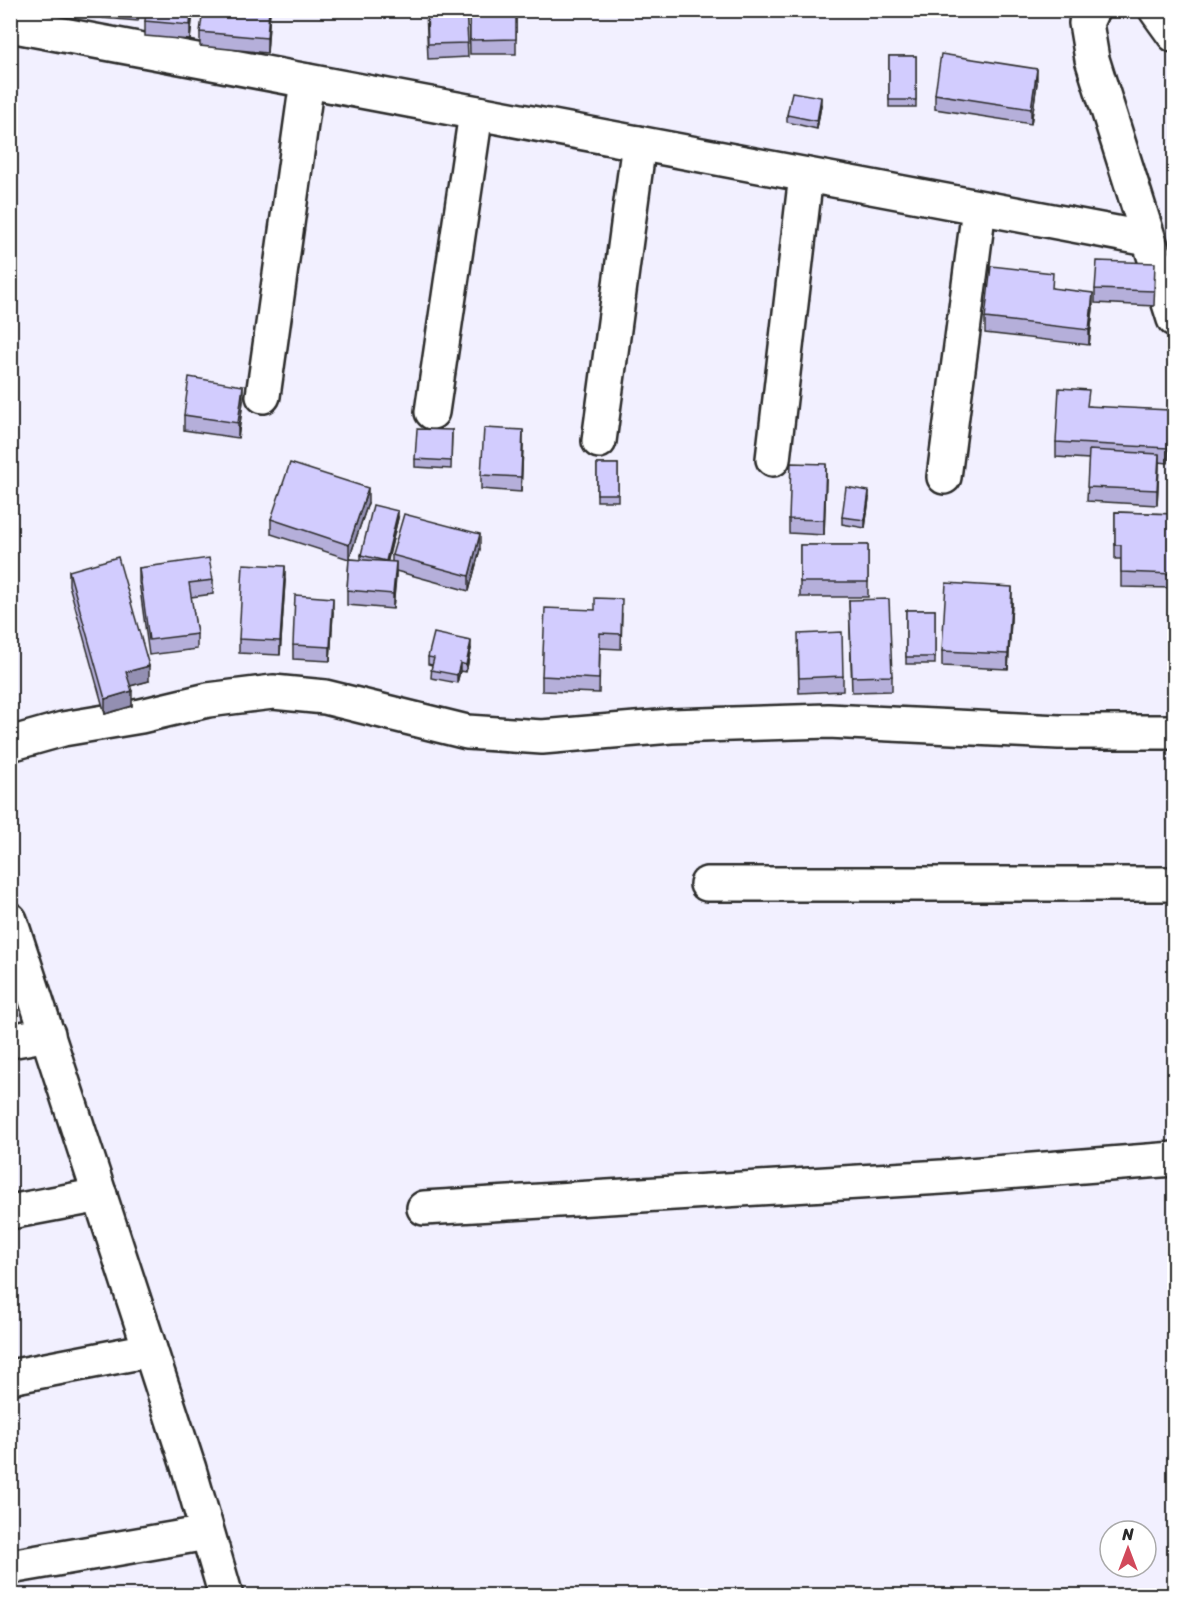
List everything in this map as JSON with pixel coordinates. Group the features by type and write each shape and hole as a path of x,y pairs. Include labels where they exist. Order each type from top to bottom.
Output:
{"street":[{"path":"1092,10 1086,23 1092,59 1174,319"},
{"path":"1156,10 1174,35"},
{"path":"10,25 1148,239"},
{"path":"263,396 307,81"},
{"path":"432,412 476,113"},
{"path":"599,441 639,143"},
{"path":"773,459 806,175"},
{"path":"944,477 979,208"},
{"path":"10,744 63,729 141,716 208,700 273,692 325,697 467,732 542,737 671,726 828,721 1059,732 1174,732"},
{"path":"707,884 1174,884"},
{"path":"10,920 189,1469 226,1596"},
{"path":"10,1041 48,1034"},
{"path":"424,1208 942,1177 1174,1159"},
{"path":"10,1212 100,1195"},
{"path":"10,1377 150,1350"},
{"path":"10,1567 207,1533"}],"building":[{"path":"146,10 191,10 190,25 145,21"},
{"path":"203,10 269,10 267,38 200,32"},
{"path":"427,10 466,10 468,43 428,44"},
{"path":"470,10 516,10 516,39 470,40"},
{"path":"941,54 1037,69 1031,109 935,94"},
{"path":"889,56 916,56 916,100 889,100"},
{"path":"792,92 821,97 817,121 787,115"},
{"path":"1097,261 1155,263 1154,291 1095,289"},
{"path":"991,266 1053,273 1052,288 1093,293 1089,330 985,318"},
{"path":"189,377 243,386 238,423 184,415"},
{"path":"1059,388 1089,390 1087,406 1170,410 1168,448 1056,442"},
{"path":"484,428 523,430 521,477 481,475"},
{"path":"417,429 452,430 451,461 415,459"},
{"path":"1089,450 1159,454 1157,490 1087,487"},
{"path":"290,463 368,488 349,545 271,519"},
{"path":"791,463 826,464 824,520 789,519"},
{"path":"597,464 618,464 618,494 597,494"},
{"path":"846,487 869,491 865,520 842,517"},
{"path":"373,505 398,511 386,561 361,555"},
{"path":"1115,512 1174,514 1174,574 1121,572 1121,545 1115,545"},
{"path":"404,514 480,534 469,576 392,555"},
{"path":"800,545 868,545 868,582 800,582"},
{"path":"118,557 149,666 126,672 132,691 105,699 69,571"},
{"path":"209,558 213,580 189,583 197,634 149,640 139,568"},
{"path":"349,559 396,562 393,594 347,590"},
{"path":"243,564 285,566 280,641 239,639"},
{"path":"946,583 1012,587 1008,654 942,651"},
{"path":"10,592 18,612 10,614"},
{"path":"295,595 333,598 330,647 293,645"},
{"path":"595,598 622,599 621,634 600,633 599,679 542,676 545,608 595,610"},
{"path":"889,599 892,676 852,677 849,600"},
{"path":"906,610 935,610 935,657 906,657"},
{"path":"842,632 843,676 799,678 798,634"},
{"path":"434,633 471,641 466,665 460,663 457,675 431,670 434,658 428,657"}]}
